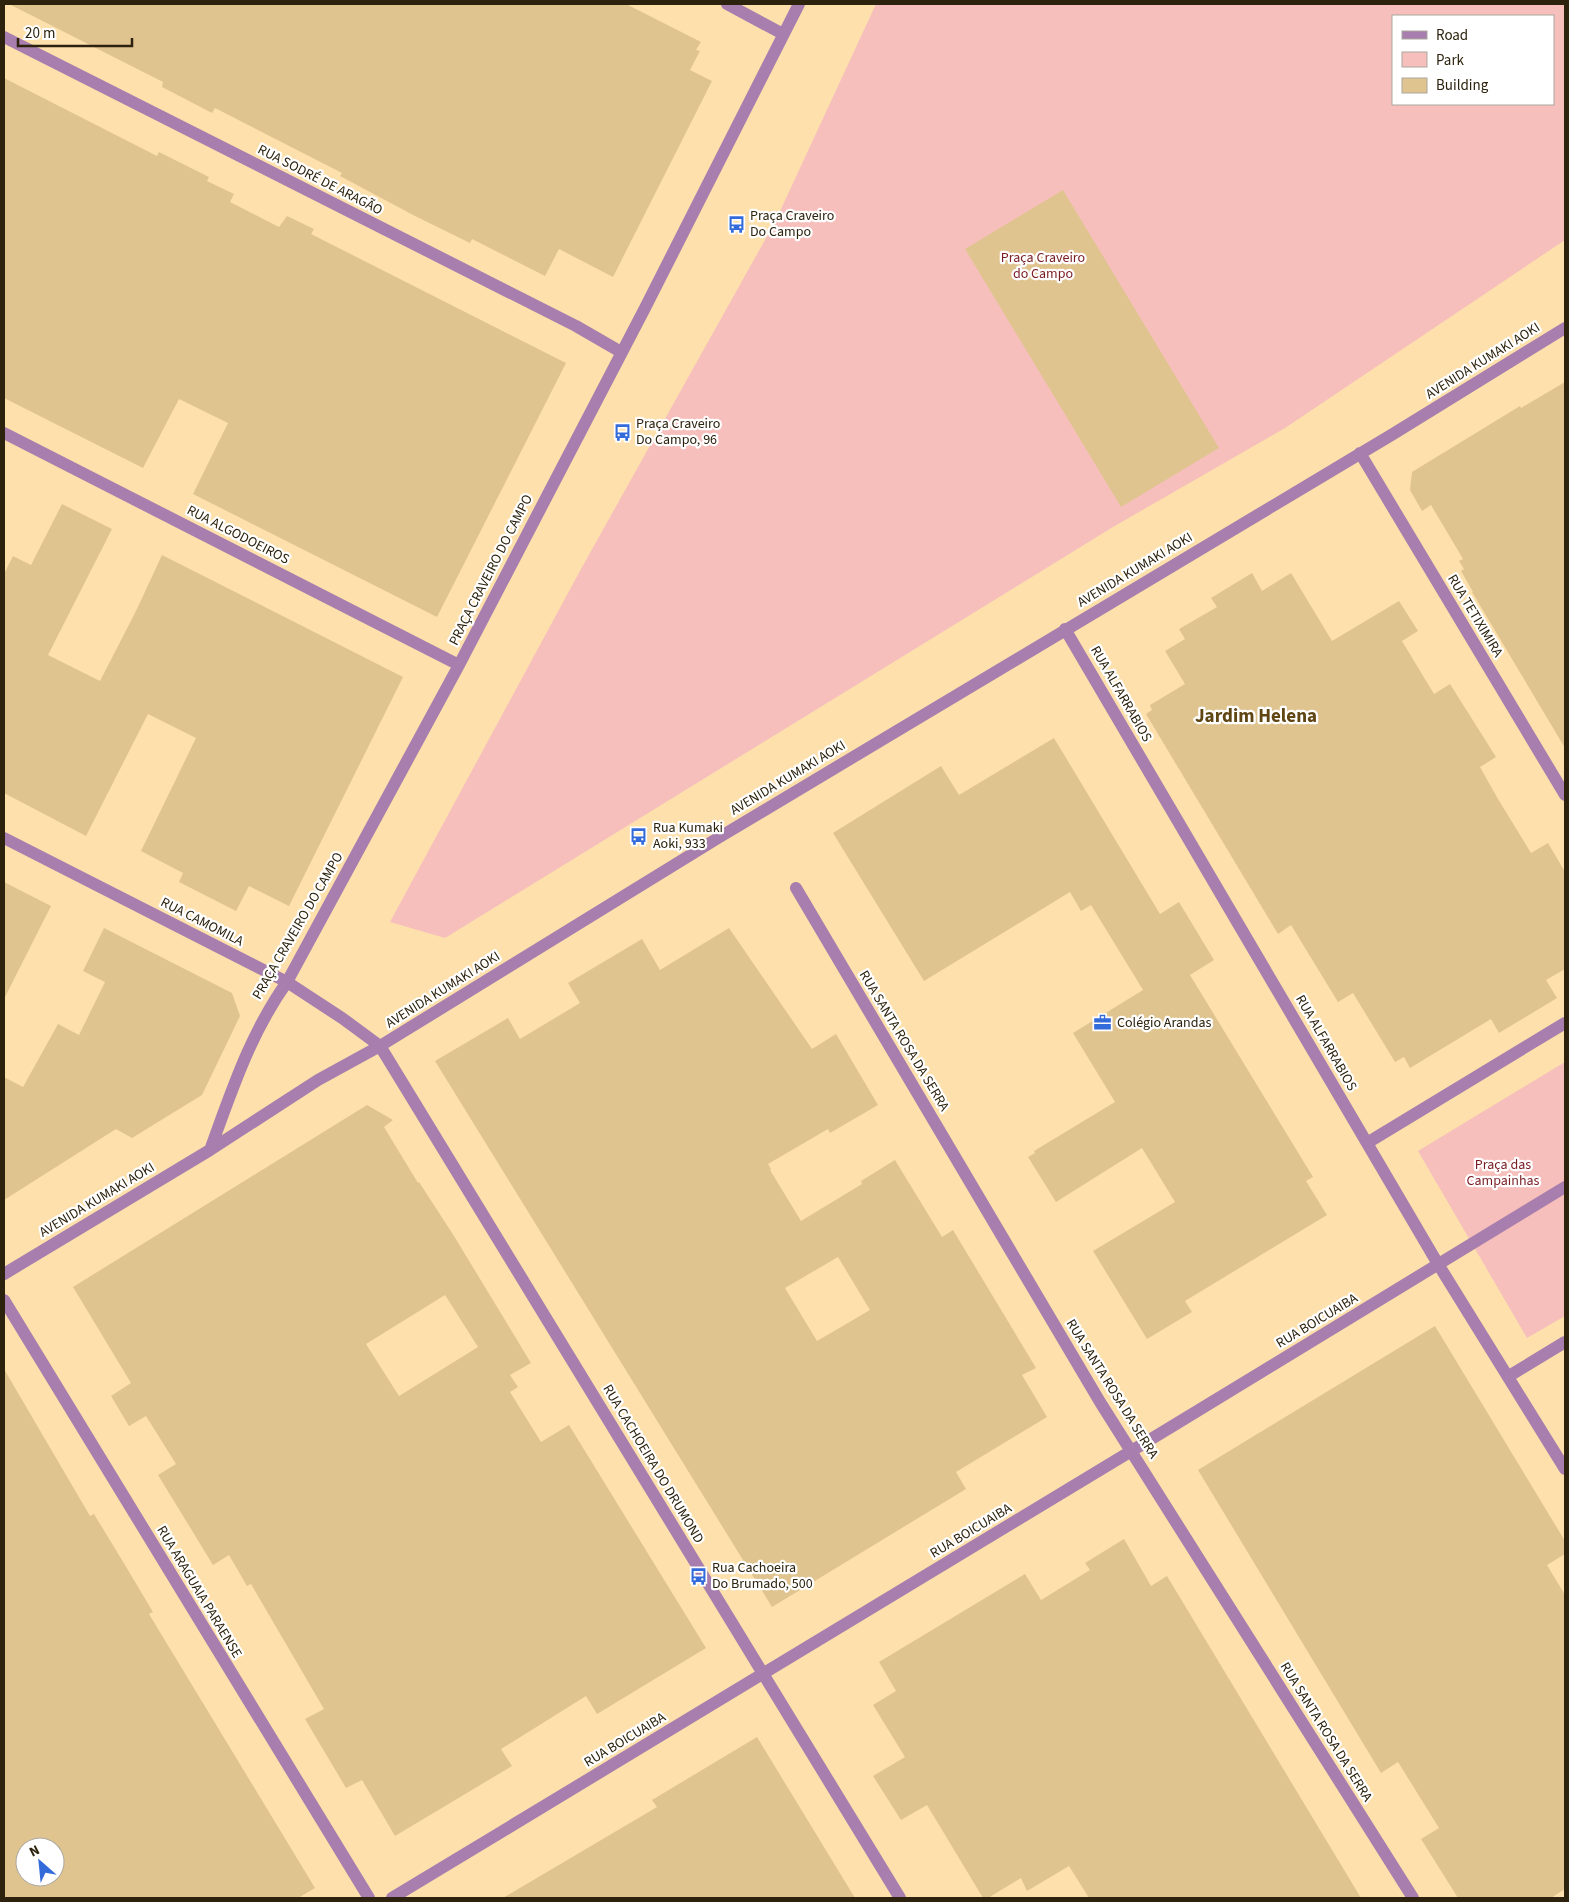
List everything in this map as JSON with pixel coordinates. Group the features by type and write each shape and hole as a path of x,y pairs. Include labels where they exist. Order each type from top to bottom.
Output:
{"street":[{"path":"727,4 783,34"},
{"name":"PRAÇA CRAVEIRO DO CAMPO","path":"210,1150 256,1032 270,1005 287,982 459,665 622,352 799,4"},
{"name":"RUA SODRÉ DE ARAGÃO","path":"4,37 576,326 622,352"},
{"name":"AVENIDA KUMAKI AOKI","path":"4,1274 210,1150 318,1080 380,1046 718,838 1565,328"},
{"name":"RUA ALGODOEIROS","path":"4,433 459,665"},
{"name":"RUA TETIXIMIRA","path":"1360,453 1565,794"},
{"name":"RUA ALFARRABIOS","path":"1065,629 1438,1264 1565,1469"},
{"name":"RUA CAMOMILA","path":"4,838 287,982 342,1018 380,1046"},
{"name":"RUA SANTA ROSA DA SERRA","path":"796,888 1100,1402 1413,1898"},
{"path":"1367,1143 1565,1023"},
{"name":"RUA CACHOEIRA DO DRUMOND","path":"380,1046 900,1898"},
{"name":"RUA BOICUAIBA","path":"392,1898 1565,1186"},
{"name":"RUA ARAGUAIA PARAENSE","path":"4,1300 369,1898"},
{"path":"1509,1376 1565,1342"}],"green space":[{"name":"Praça Craveiro do Campo","path":"876,4 1565,4 1565,240 1285,428 1113,527 445,938 390,922 581,569 775,222"},
{"name":"Praça das Campainhas","path":"1565,1062 1565,1316 1527,1338 1418,1151"}],"building":[{"path":"9,4 626,4 701,42 696,50 700,51 690,70 712,81 613,277 559,249 545,276 472,239 470,243 415,216 340,176 342,173 215,108 212,113 162,87 163,82"},
{"path":"4,78 157,156 159,152 209,177 207,181 234,194 230,202 279,227 287,216 314,229 311,234 566,363 437,617 193,494 228,423 179,399 143,468 4,398"},
{"path":"1063,190 1219,448 1121,507 965,249"},
{"path":"1565,382 1565,748 1472,592 1461,571 1464,569 1459,561 1463,559 1431,505 1422,511 1410,490 1412,472 1520,406 1521,408"},
{"path":"62,504 112,529 48,655 100,681 162,555 403,677 289,906 249,886 236,911 179,882 183,873 141,851 196,738 148,714 86,836 4,793 4,574 13,556 31,565"},
{"path":"1252,573 1262,591 1291,573 1332,641 1399,601 1418,631 1402,641 1434,694 1450,684 1496,757 1480,767 1531,853 1548,843 1565,872 1565,969 1546,980 1557,998 1499,1033 1491,1019 1410,1068 1404,1057 1395,1062 1353,993 1338,1002 1291,925 1278,934 1146,714 1152,710 1150,705 1185,684 1165,651 1185,639 1179,629 1217,607 1211,598"},
{"path":"1054,738 1160,914 1179,902 1214,960 1190,975 1313,1177 1306,1181 1327,1215 1185,1301 1192,1312 1147,1339 1093,1251 1175,1202 1142,1148 1056,1202 1028,1157 1035,1153 1034,1151 1115,1102 1073,1033 1143,990 1091,905 1081,911 1070,892 924,981 833,833 941,766 959,795"},
{"path":"4,882 51,906 4,999"},
{"path":"104,928 232,993 240,1016 202,1095 132,1138 116,1129 4,1200 4,1077 23,1087 58,1024 79,1035 105,982 83,971"},
{"path":"729,928 812,1049 836,1034 878,1105 830,1133 828,1129 768,1164 770,1170 801,1221 862,1184 861,1181 895,1160 942,1237 953,1230 1036,1368 1022,1375 1047,1417 956,1472 966,1489 772,1607 435,1061 508,1018 520,1039 580,1003 568,983 642,939 660,970","holes":["838,1257 870,1310 817,1341 785,1288"]},
{"path":"367,1105 393,1120 384,1127 418,1183 454,1236 531,1363 510,1375 518,1387 510,1392 541,1442 569,1425 706,1648 597,1714 586,1696 501,1749 512,1766 395,1836 362,1780 346,1788 305,1719 324,1709 251,1584 247,1586 229,1555 213,1565 158,1475 176,1464 146,1416 129,1426 111,1396 131,1383 73,1287","holes":["445,1295 478,1347 399,1396 366,1344"]},
{"path":"1435,1326 1565,1541 1565,1554 1547,1565 1565,1595 1565,1889 1551,1898 1458,1898 1421,1839 1439,1828 1398,1762 1381,1773 1198,1470"},
{"path":"4,1369 90,1516 94,1514 125,1565 153,1612 149,1614 315,1888 298,1898 4,1898"},
{"path":"1124,1539 1151,1586 1167,1576 1361,1898 1089,1898 1069,1866 1027,1891 1021,1878 988,1898 983,1898 927,1805 901,1820 873,1776 905,1757 873,1705 896,1691 879,1662 1025,1574 1041,1600 1090,1570 1085,1563"},
{"path":"757,1737 855,1898 503,1898 657,1807 652,1800"}],"place":[{"name":"Praça Craveiro Do Campo","path":"736,224"},
{"name":"Praça Craveiro Do Campo, 96","path":"622,432"},
{"name":"Rua Kumaki Aoki, 933","path":"639,836"},
{"name":"Colégio Arandas","path":"1103,1023"},
{"name":"Rua Cachoeira Do Brumado, 500","path":"698,1576"}],"district":[{"name":"Jardim Helena","path":"1256,716"}]}
